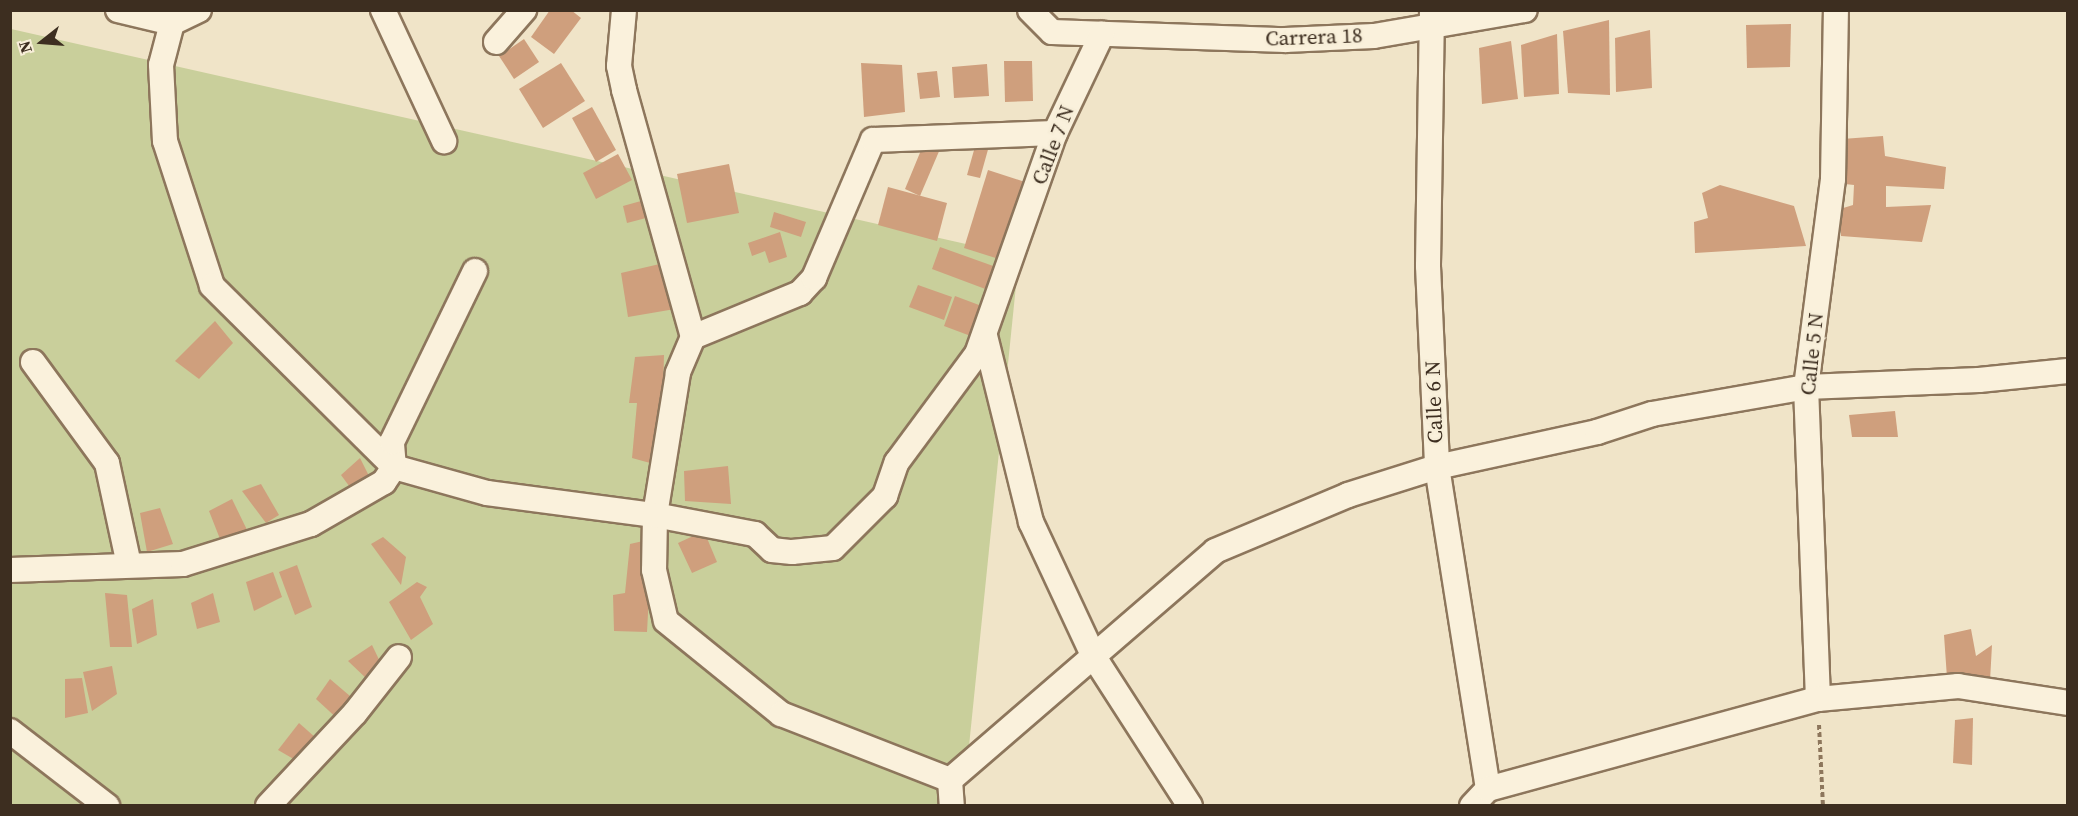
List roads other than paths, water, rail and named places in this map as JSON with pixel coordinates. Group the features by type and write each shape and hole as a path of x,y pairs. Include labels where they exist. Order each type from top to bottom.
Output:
{"street":[{"path":"118,10 172,22 199,10"},
{"path":"382,10 444,141"},
{"path":"496,42 524,10"},
{"path":"624,10 619,66 624,90 693,337 678,373 655,515 654,570 670,627 781,714 950,780"},
{"path":"1030,10 1052,32 1102,34"},
{"name":"Carrera 18","path":"1102,34 1286,40 1374,36 1432,18 1525,10"},
{"name":"Calle 5 N","path":"1818,699 1806,387 1833,179 1836,10"},
{"name":"Calle 6 N","path":"1432,18 1428,266 1437,467 1480,797"},
{"path":"172,22 161,65 165,141 212,286 394,467"},
{"name":"Calle 7 N","path":"394,467 487,492 655,515 755,534 772,550 815,552 833,548 885,496 897,462 977,354 1055,133 1102,34"},
{"path":"693,337 800,293 814,279 873,140 1055,133"},
{"path":"10,570 183,564 311,524 384,482 394,467 392,442 475,271"},
{"path":"985,336 1031,522 1094,657 1190,806"},
{"path":"33,362 107,463 129,565"},
{"path":"950,780 1215,551 1348,495 1437,467 1597,432 1652,414 1806,387 1979,380 2067,371"},
{"path":"268,806 355,713 399,657"},
{"path":"1480,797 1818,699 1958,686 2067,703"},
{"path":"10,731 107,806"},
{"path":"950,780 952,806"}]}
